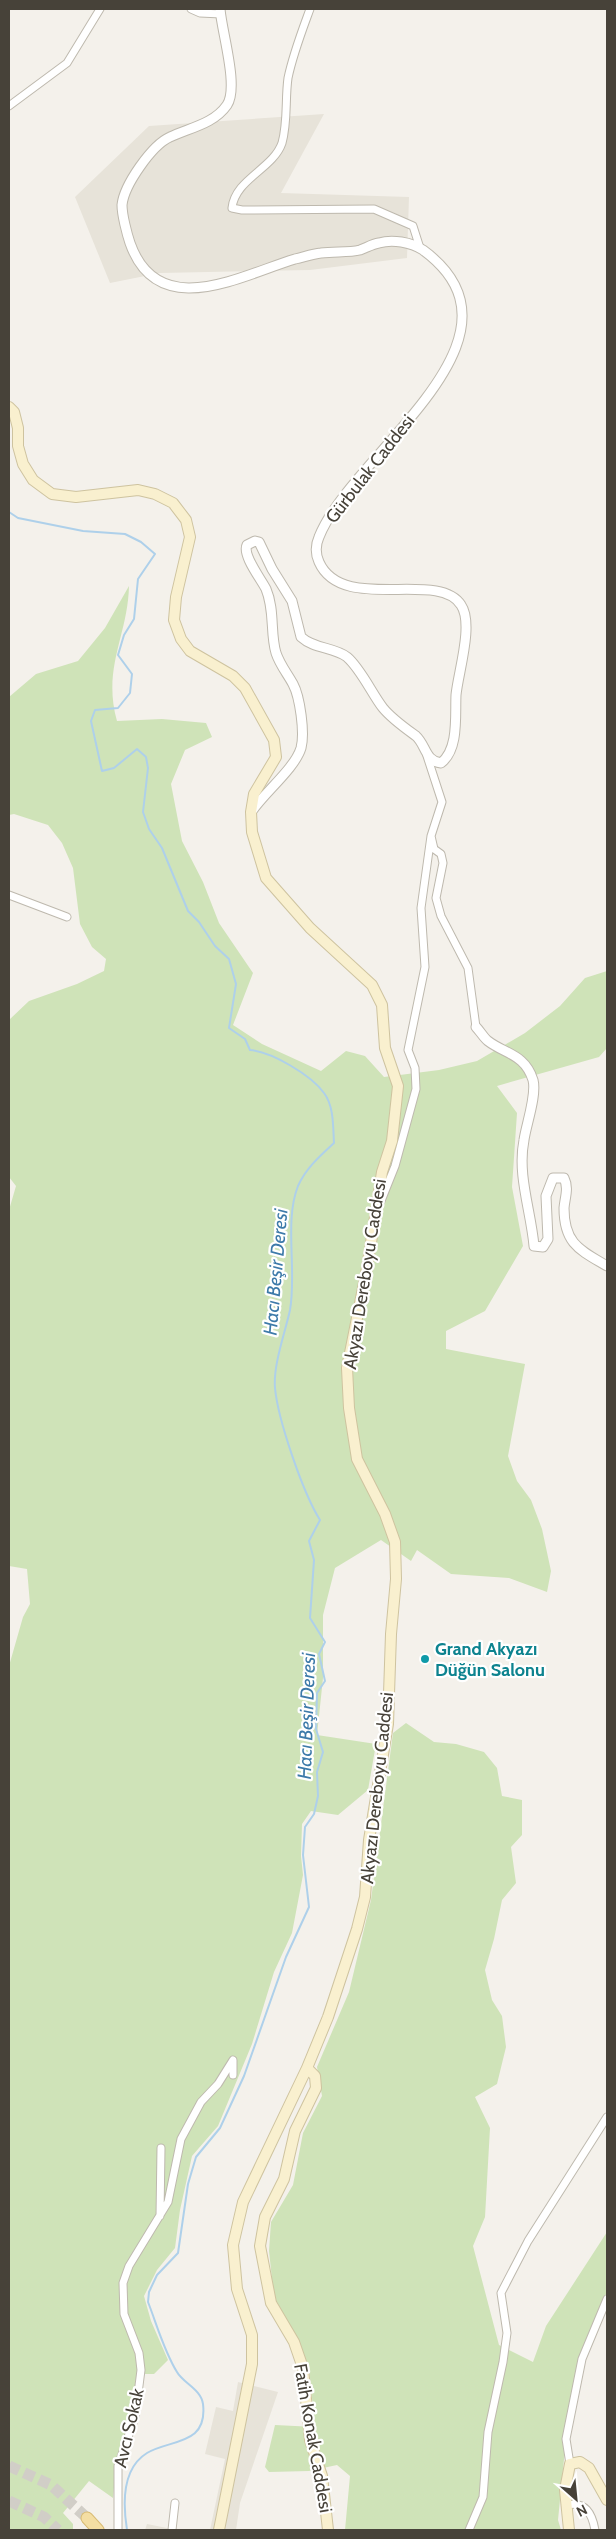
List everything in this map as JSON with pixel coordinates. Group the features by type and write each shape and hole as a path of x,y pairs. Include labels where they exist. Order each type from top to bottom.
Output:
{"main road":[{"path":"9,407 14,412 18,428 18,446 23,464 33,480 52,494 76,497 138,490 155,494 173,504 186,520 190,536 176,597 174,620 181,639 190,650 232,676 245,688 274,740 276,757 254,794 251,812"},
{"name":"Akyazı Dereboyu Caddesi","path":"219,2530 252,2364 252,2335 236,2289 233,2246 243,2202 307,2068 328,2017 365,1897 369,1840 388,1724 390,1634 396,1579 395,1542 385,1514 357,1459 349,1408 347,1368 367,1268 382,1172 392,1141 398,1086 385,1048 382,1005 372,985 310,928 266,878 252,832 251,812"},
{"name":"Fatih Konak Caddesi","path":"307,2068 315,2076 316,2088 294,2131 284,2179 265,2217 260,2246 271,2303 294,2342 303,2368 310,2440 322,2476 328,2530"},
{"path":"569,2530 565,2490 570,2464 580,2462 589,2468 607,2500"},
{"path":"87,2518 98,2530"}],"street":[{"path":"9,106 67,63 100,9"},
{"path":"191,9 200,13 220,11 233,85 228,104 215,116 199,126 166,138 146,158 131,182 122,204 130,243 139,263 156,279 174,287 200,288 229,282 319,253 360,250 380,242 399,241 420,248"},
{"path":"310,9 288,79 282,144 271,160 251,177 233,200 232,208 242,210 374,209 413,226 420,248"},
{"name":"Gürbulak Caddesi","path":"420,248 449,274 460,296 464,319 457,348 436,384 340,501 319,536 315,551 320,565 329,577 345,584 372,590 438,591 454,597 463,607 467,628 458,676 452,749 441,763 427,756"},
{"path":"251,812 263,794 292,765 301,747 301,718 294,686 276,652 273,610 266,590 246,552 247,545 255,541 259,542 272,569 292,600 301,637 314,645 348,658 384,710 420,740 442,802 431,836 421,908 425,967 408,1050 415,1068 416,1089 395,1166 374,1216"},
{"path":"431,836 434,849 441,854 443,863 436,898 441,916 468,968 476,1027 488,1041 512,1053 521,1062 533,1081 532,1102 523,1143 522,1168 534,1246 543,1247 548,1239 546,1196 553,1178 564,1178 568,1185 564,1209 568,1233 576,1248 607,1266"},
{"path":"9,895 67,917"},
{"name":"Avcı Sokak","path":"118,2530 118,2466 135,2417 141,2370 138,2353 124,2314 123,2284 129,2266 160,2219 168,2202 181,2140 201,2102 218,2084 233,2060 233,2075"},
{"path":"469,2530 483,2496 488,2432 503,2362 507,2333 501,2293 528,2241 607,2116"},
{"path":"160,2219 161,2148"},
{"path":"570,2464 566,2440 582,2359 607,2299"},
{"path":"172,2530 175,2503"},
{"path":"567,2505 576,2503 585,2506 591,2515 595,2530"}],"shaded area":[{"path":"324,114 281,193 409,197 407,258 310,270 160,273 110,283 75,197 149,126"},
{"path":"238,2382 278,2392 240,2503 236,2530 210,2530 225,2459 205,2454 216,2407 233,2411"},
{"path":"147,2524 177,2530 145,2530"}],"green space":[{"path":"129,586 128,604 112,684 117,721 162,719 206,723 212,737 185,750 171,784 182,841 203,882 219,923 253,973 233,1025 262,1044 321,1071 346,1051 365,1056 384,1077 439,1070 477,1061 525,1033 560,1006 585,978 607,971 607,1048 599,1057 497,1086 517,1113 512,1187 523,1246 485,1311 446,1331 446,1349 525,1364 508,1456 517,1481 531,1500 542,1529 551,1571 547,1592 509,1578 451,1574 417,1550 411,1561 381,1540 335,1568 323,1615 323,1678 317,1735 376,1744 368,1790 338,1815 311,1811 302,1824 301,1856 303,1875 292,1933 274,1972 252,2044 218,2126 192,2156 180,2210 175,2248 157,2270 144,2296 151,2321 168,2360 154,2374 144,2374 116,2467 113,2498 89,2481 63,2513 73,2524 73,2530 9,2530 9,1666 23,1617 30,1604 27,1569 9,1566 9,1210 16,1186 9,1177 9,1020 29,1001 77,984 104,971 106,959 92,947 80,924 73,868 62,843 48,825 14,814 9,815 9,697 36,674 78,661 105,628"},
{"path":"406,1723 434,1742 456,1744 484,1752 497,1768 502,1796 522,1800 522,1835 511,1847 516,1883 502,1900 485,1970 492,2000 502,2016 506,2047 497,2084 475,2097 490,2128 485,2217 473,2246 499,2345 533,2362 546,2326 607,2232 607,2291 582,2359 566,2439 558,2520 561,2530 345,2530 350,2476 337,2465 309,2471 269,2472 265,2467 275,2425 315,2427 309,2368 296,2336 274,2297 269,2251 271,2222 293,2185 303,2133 322,2096 317,2067 349,1992 371,1900 393,1733"}],"waterway":[{"name":"Hacı Beşir Deresi","path":"9,512 18,518 83,531 125,534 141,542 155,554 138,579 134,619 124,635 118,655 132,674 130,693 118,708 95,710 91,721 102,771 114,768 137,749 146,757 148,768 143,812 149,829 162,848 188,911 199,922 215,946 229,959 236,984 229,1028 245,1039 250,1050 280,1060 301,1072 318,1086 330,1104 333,1124 334,1143 305,1173 298,1186 294,1200 291,1230 292,1295 275,1379 277,1402 286,1437 299,1475 320,1520 309,1541 314,1560 310,1618 325,1642 319,1654 325,1681 317,1693 316,1729 323,1752 317,1772 318,1796 314,1814 305,1827 303,1855 309,1907 286,1957 244,2076 220,2128 196,2157 188,2184 178,2253 157,2275 149,2292 148,2302 164,2347 180,2376 202,2399 203,2418 200,2427 194,2434 147,2453 132,2468 128,2478 125,2499 127,2530"}],"tunnel":[{"path":"9,2466 51,2485 87,2518"},
{"path":"9,2501 44,2517 58,2530"}],"place":[{"name":"Grand Akyazı Düğün Salonu","path":"425,1659"}]}
